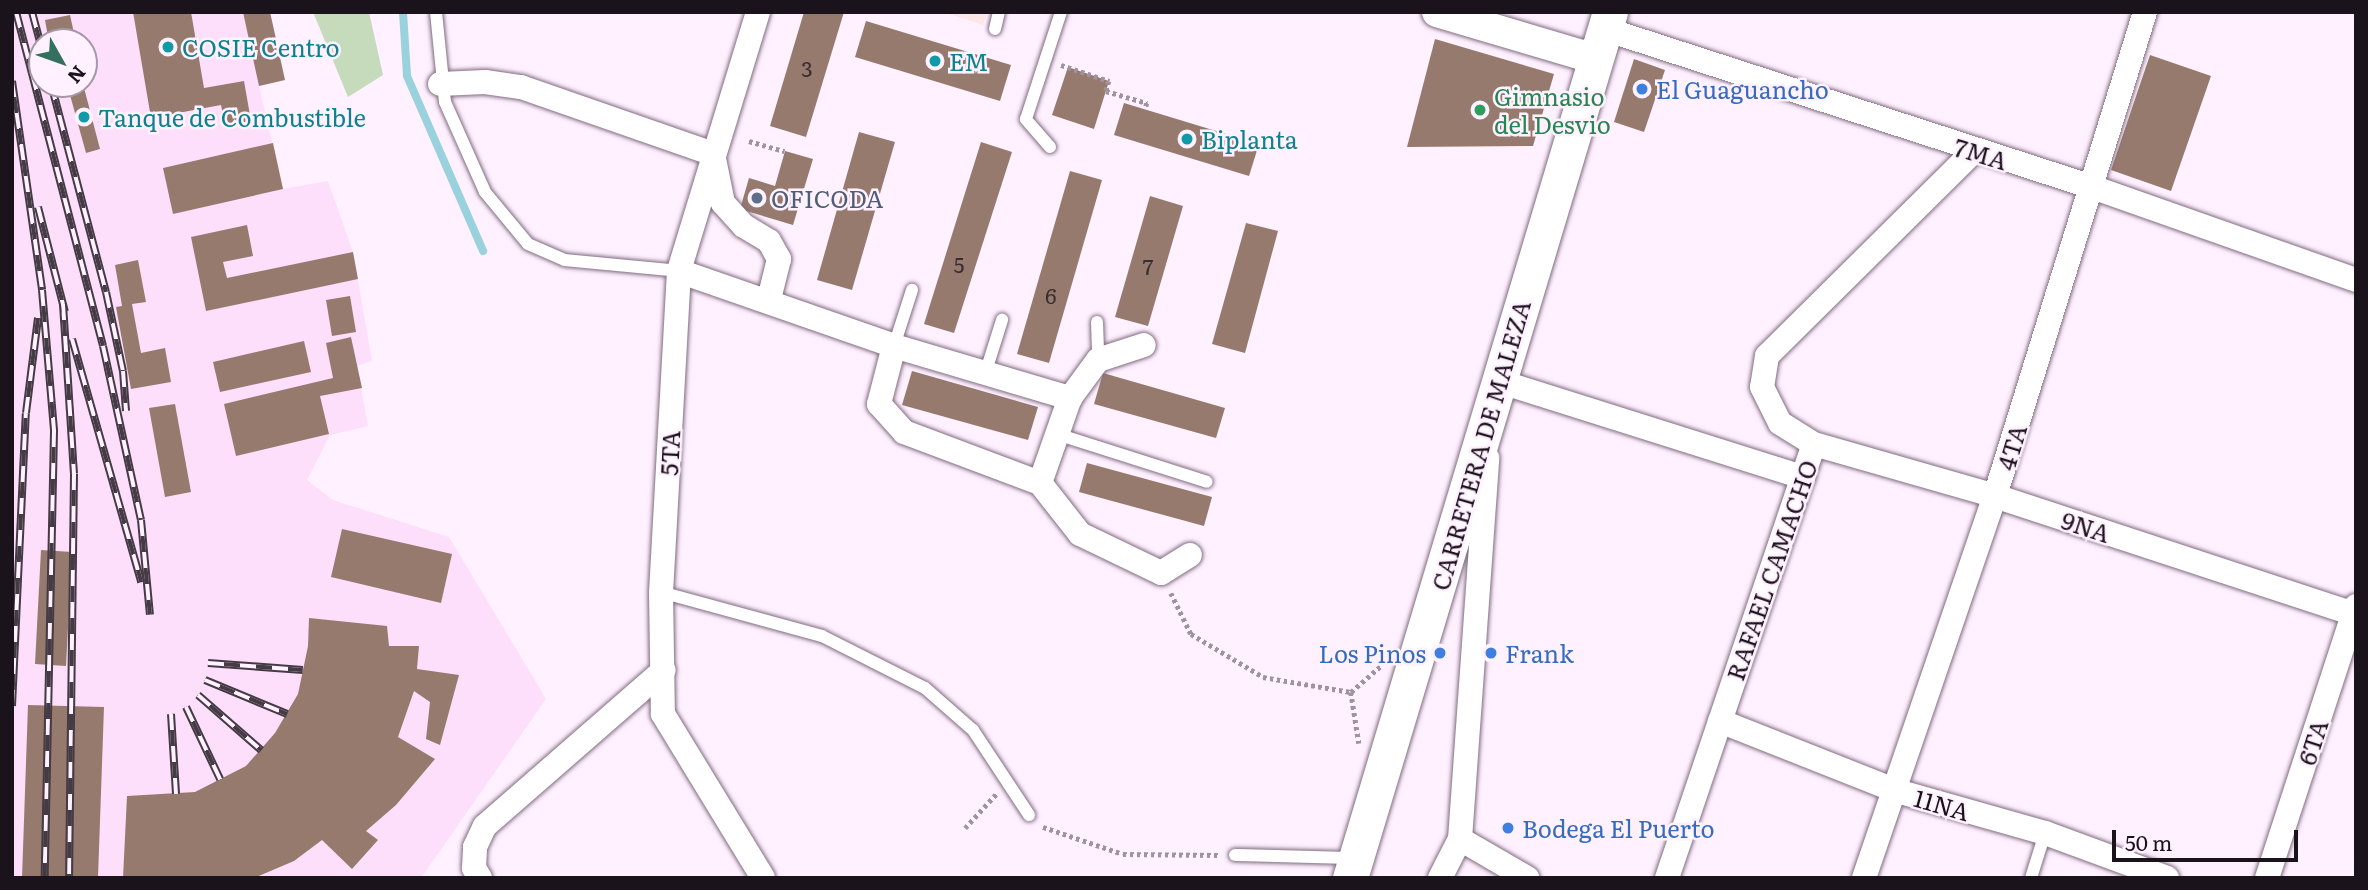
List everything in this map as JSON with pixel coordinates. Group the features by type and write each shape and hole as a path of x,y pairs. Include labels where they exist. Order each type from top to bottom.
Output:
{"main road":[{"name":"CARRETERA DE MALEZA","path":"1354,868 1604,33"}],"street":[{"name":"5TA","path":"758,12 679,271 661,592 663,715 763,878"},
{"path":"1437,12 1604,33"},
{"name":"4TA","path":"1864,878 1897,791 1995,496 2145,12"},
{"name":"7MA","path":"1604,33 2092,187 2356,280"},
{"path":"440,84 485,82 521,87 713,154 723,203 738,221 769,241 779,259 769,299"},
{"name":"RAFAEL CAMACHO","path":"1667,878 1814,444 1780,423 1762,387 1766,355 1974,151"},
{"path":"679,271 769,299 894,346 1070,398"},
{"path":"1040,483 1070,398 1098,360 1144,345"},
{"path":"894,346 879,404 904,432 1040,483 1080,534 1161,573 1190,555"},
{"path":"1440,878 1461,839 1494,397 1803,477"},
{"name":"9NA","path":"1814,444 1995,496 2355,612"},
{"name":"6TA","path":"2267,878 2355,612"},
{"path":"480,878 474,868 475,847 485,826 664,670"},
{"name":"11NA","path":"1720,721 1897,791 2045,833 2167,878"},
{"path":"1461,839 1527,878"}],"lane":[{"path":"436,12 440,84 485,192 528,244 565,260 679,271"},
{"path":"995,29 999,12"},
{"path":"1050,147 1026,118 1061,12"},
{"path":"894,346 912,290"},
{"path":"985,374 1002,320"},
{"path":"1097,322 1098,360"},
{"path":"1057,434 1206,482"},
{"path":"661,592 822,636 925,688 973,730 1029,815"},
{"path":"2031,878 2045,833"},
{"path":"1235,855 1354,868"}],"path":[{"path":"1044,61 1109,80 1106,91 1147,103 1145,110"},
{"path":"749,141 785,151"},
{"path":"1161,573 1191,634 1263,677 1352,692 1396,653 1419,651"},
{"path":"965,828 1007,783"},
{"path":"1029,815 1043,827 1123,854 1235,855"}],"shaded area":[{"path":"12,12 270,12 285,80 259,86 283,189 328,181 353,252 372,361 357,366 368,426 330,435 307,480 333,500 449,537 546,699 421,878 12,878"},
{"path":"943,12 987,12 983,25"}],"green space":[{"path":"313,12 369,12 383,75 348,97"}],"building":[{"name":"COSIE Centro","path":"133,12 191,12 204,88 244,81 251,121 225,125 221,105 151,118"},
{"path":"243,12 270,12 285,80 259,86"},
{"path":"804,12 844,12 806,137 770,126"},
{"path":"70,15 73,28 46,28 45,20"},
{"name":"EM","path":"866,21 1011,65 1000,101 855,57"},
{"name":"Gimnasio del Desvio","path":"1435,39 1554,74 1533,146 1407,147"},
{"path":"2150,55 2211,76 2171,191 2111,170"},
{"name":"El Guaguancho","path":"1634,59 1665,70 1644,132 1614,122"},
{"path":"1068,67 1109,81 1094,129 1052,115"},
{"name":"Tanque de Combustible","path":"71,98 87,98 100,149 86,153"},
{"name":"Biplanta","path":"1124,103 1259,144 1249,176 1114,135"},
{"path":"859,132 895,142 852,290 817,280"},
{"path":"981,142 1012,152 954,333 924,324"},
{"path":"273,143 283,189 173,214 163,168"},
{"path":"785,151 813,159 793,225 740,209 749,178 775,186"},
{"path":"1070,171 1102,180 1049,363 1017,354"},
{"path":"1150,196 1183,206 1148,326 1115,317"},
{"path":"1246,223 1278,231 1245,353 1212,344"},
{"path":"247,225 253,256 223,262 227,278 353,252 358,279 206,311 191,237"},
{"path":"138,260 146,302 132,304 141,353 165,348 171,382 131,389 116,307 122,306 115,265"},
{"path":"350,296 356,332 332,336 326,300"},
{"path":"351,337 362,388 320,396 329,434 236,456 224,404 333,378 326,343"},
{"path":"304,341 311,372 220,392 213,362"},
{"path":"912,371 1038,407 1028,440 902,405"},
{"path":"1103,373 1225,408 1216,438 1094,404"},
{"path":"175,404 191,492 165,497 149,408"},
{"path":"1087,463 1212,497 1204,526 1079,492"},
{"path":"342,529 452,554 441,603 331,577"},
{"path":"41,550 72,552 66,666 35,664"},
{"path":"309,618 387,626 389,646 419,646 417,669 459,675 440,745 426,739 430,702 414,691 398,737 435,759 396,805 366,831 378,840 352,869 322,840 294,861 254,878 123,878 127,796 195,792 246,766 275,733 298,694 308,646"},
{"path":"28,705 104,707 98,878 22,878"}],"waterway":[{"path":"403,12 407,76 483,251"}],"railway":[{"path":"16,12 103,346 141,520 150,615"},
{"path":"32,12 36,28"},
{"path":"12,81 42,290 54,431 45,878"},
{"path":"55,98 106,292 123,371 126,411"},
{"path":"38,207 65,312"},
{"path":"63,304 74,474 69,878"},
{"path":"12,706 26,413 38,318"},
{"path":"72,339 141,582"},
{"path":"208,663 303,670"},
{"path":"205,680 287,714"},
{"path":"198,695 261,750"},
{"path":"186,707 220,779"},
{"path":"171,714 176,794"}],"place":[{"name":"COSIE Centro","path":"168,47"},
{"name":"EM","path":"935,61"},
{"name":"El Guaguancho","path":"1642,89"},
{"name":"Gimnasio del Desvio","path":"1480,110"},
{"name":"Tanque de Combustible","path":"84,117"},
{"name":"Biplanta","path":"1187,139"},
{"name":"OFICODA","path":"757,198"},
{"name":"Los Pinos","path":"1440,653"},
{"name":"Frank","path":"1491,653"},
{"name":"Bodega El Puerto","path":"1508,828"}]}
